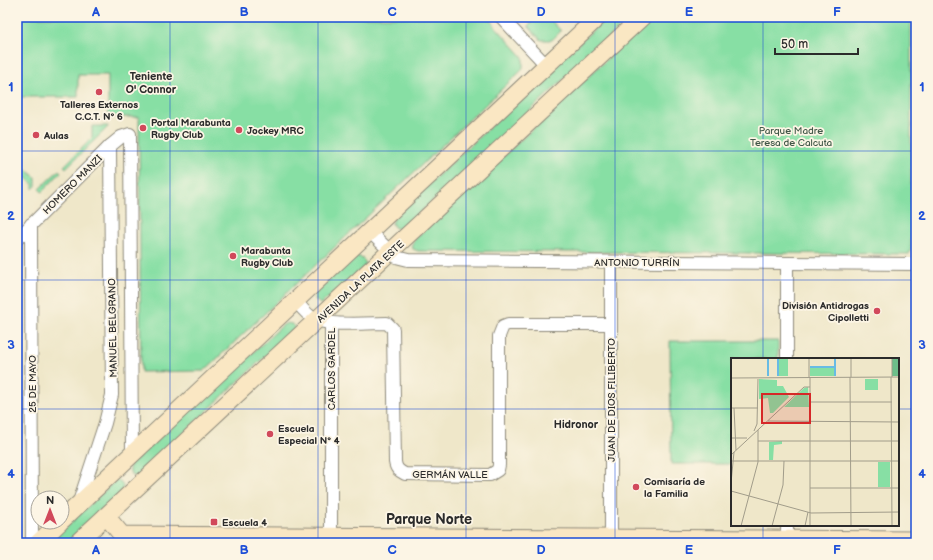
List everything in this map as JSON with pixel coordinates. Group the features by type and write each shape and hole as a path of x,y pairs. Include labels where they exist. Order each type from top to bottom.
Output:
{"main road":[{"path":"70,514 598,17"},
{"name":"AVENIDA LA PLATA ESTE","path":"77,543 126,497 324,322 390,253 642,17"},
{"path":"117,468 129,484 126,497"},
{"path":"106,516 122,539 272,539 331,536 428,540 611,538 732,541 787,532 829,541 916,540"},
{"path":"38,543 55,530"}],"street":[{"path":"501,17 546,65"},
{"name":"HOMERO MANZI","path":"17,239 110,146 121,137 130,134"},
{"name":"MANUEL BELGRANO","path":"130,134 132,454"},
{"name":"MANUEL BELGRANO","path":"78,505 105,423 112,395 110,146"},
{"name":"25 DE MAYO","path":"31,224 32,543"},
{"name":"ANTONIO TURRÍN","path":"369,231 390,253 396,257 408,260 916,264"},
{"name":"JUAN DE DIOS FILIBERTO","path":"611,262 611,538"},
{"path":"787,263 787,358"},
{"path":"296,301 310,316 324,322"},
{"name":"GERMÁN VALLE","path":"324,322 387,323 394,329 395,462 399,472 405,474 483,475 495,474 500,465 499,336 504,326 508,324 611,324"},
{"name":"CARLOS GARDEL","path":"324,322 331,536"}],"green space":[{"name":"Marabunta Rugby Club","path":"17,17 487,17 523,57 523,69 204,371 141,372 139,117 108,117 108,75 78,75 78,97 17,97"},
{"path":"537,17 548,17 561,31 552,40 541,40 528,26"},
{"path":"607,17 631,17 401,230 394,227 392,223 395,216"},
{"name":"Parque Madre Teresa de Calcuta","path":"652,17 911,17 911,249 909,254 418,251 413,249 412,244 414,240"},
{"path":"92,126 108,127 66,168 64,166 92,138"},
{"path":"27,170 36,178 36,186 33,189 33,184 18,171"},
{"path":"59,170 61,172 42,192 39,189"},
{"path":"360,256 366,265 321,304 318,302 315,298 316,292 354,257"},
{"path":"287,323 292,324 295,328 137,477 131,475 129,468 131,464"},
{"path":"670,341 778,341 778,358 731,358 731,464 671,464"},
{"path":"116,480 120,482 123,486 121,493 66,543 57,542 55,538 63,530 70,530 70,524"}],"place":[{"name":"Talleres Externos C.C.T. N° 6","path":"99,92"},
{"name":"Portal Marabunta Rugby Club","path":"143,128"},
{"name":"Jockey MRC","path":"239,130"},
{"name":"Aulas","path":"36,135"},
{"name":"Marabunta Rugby Club","path":"233,256"},
{"name":"División Antidrogas Cipolletti","path":"877,311"},
{"name":"Escuela Especial N° 4","path":"270,434"},
{"name":"Comisaría de la Familia","path":"636,487"},
{"name":"Escuela 4","path":"214,522"}],"district":[{"name":"Teniente O' Connor","path":"151,82"},
{"name":"Hidronor","path":"576,424"},
{"name":"Parque Norte","path":"429,519"}]}
